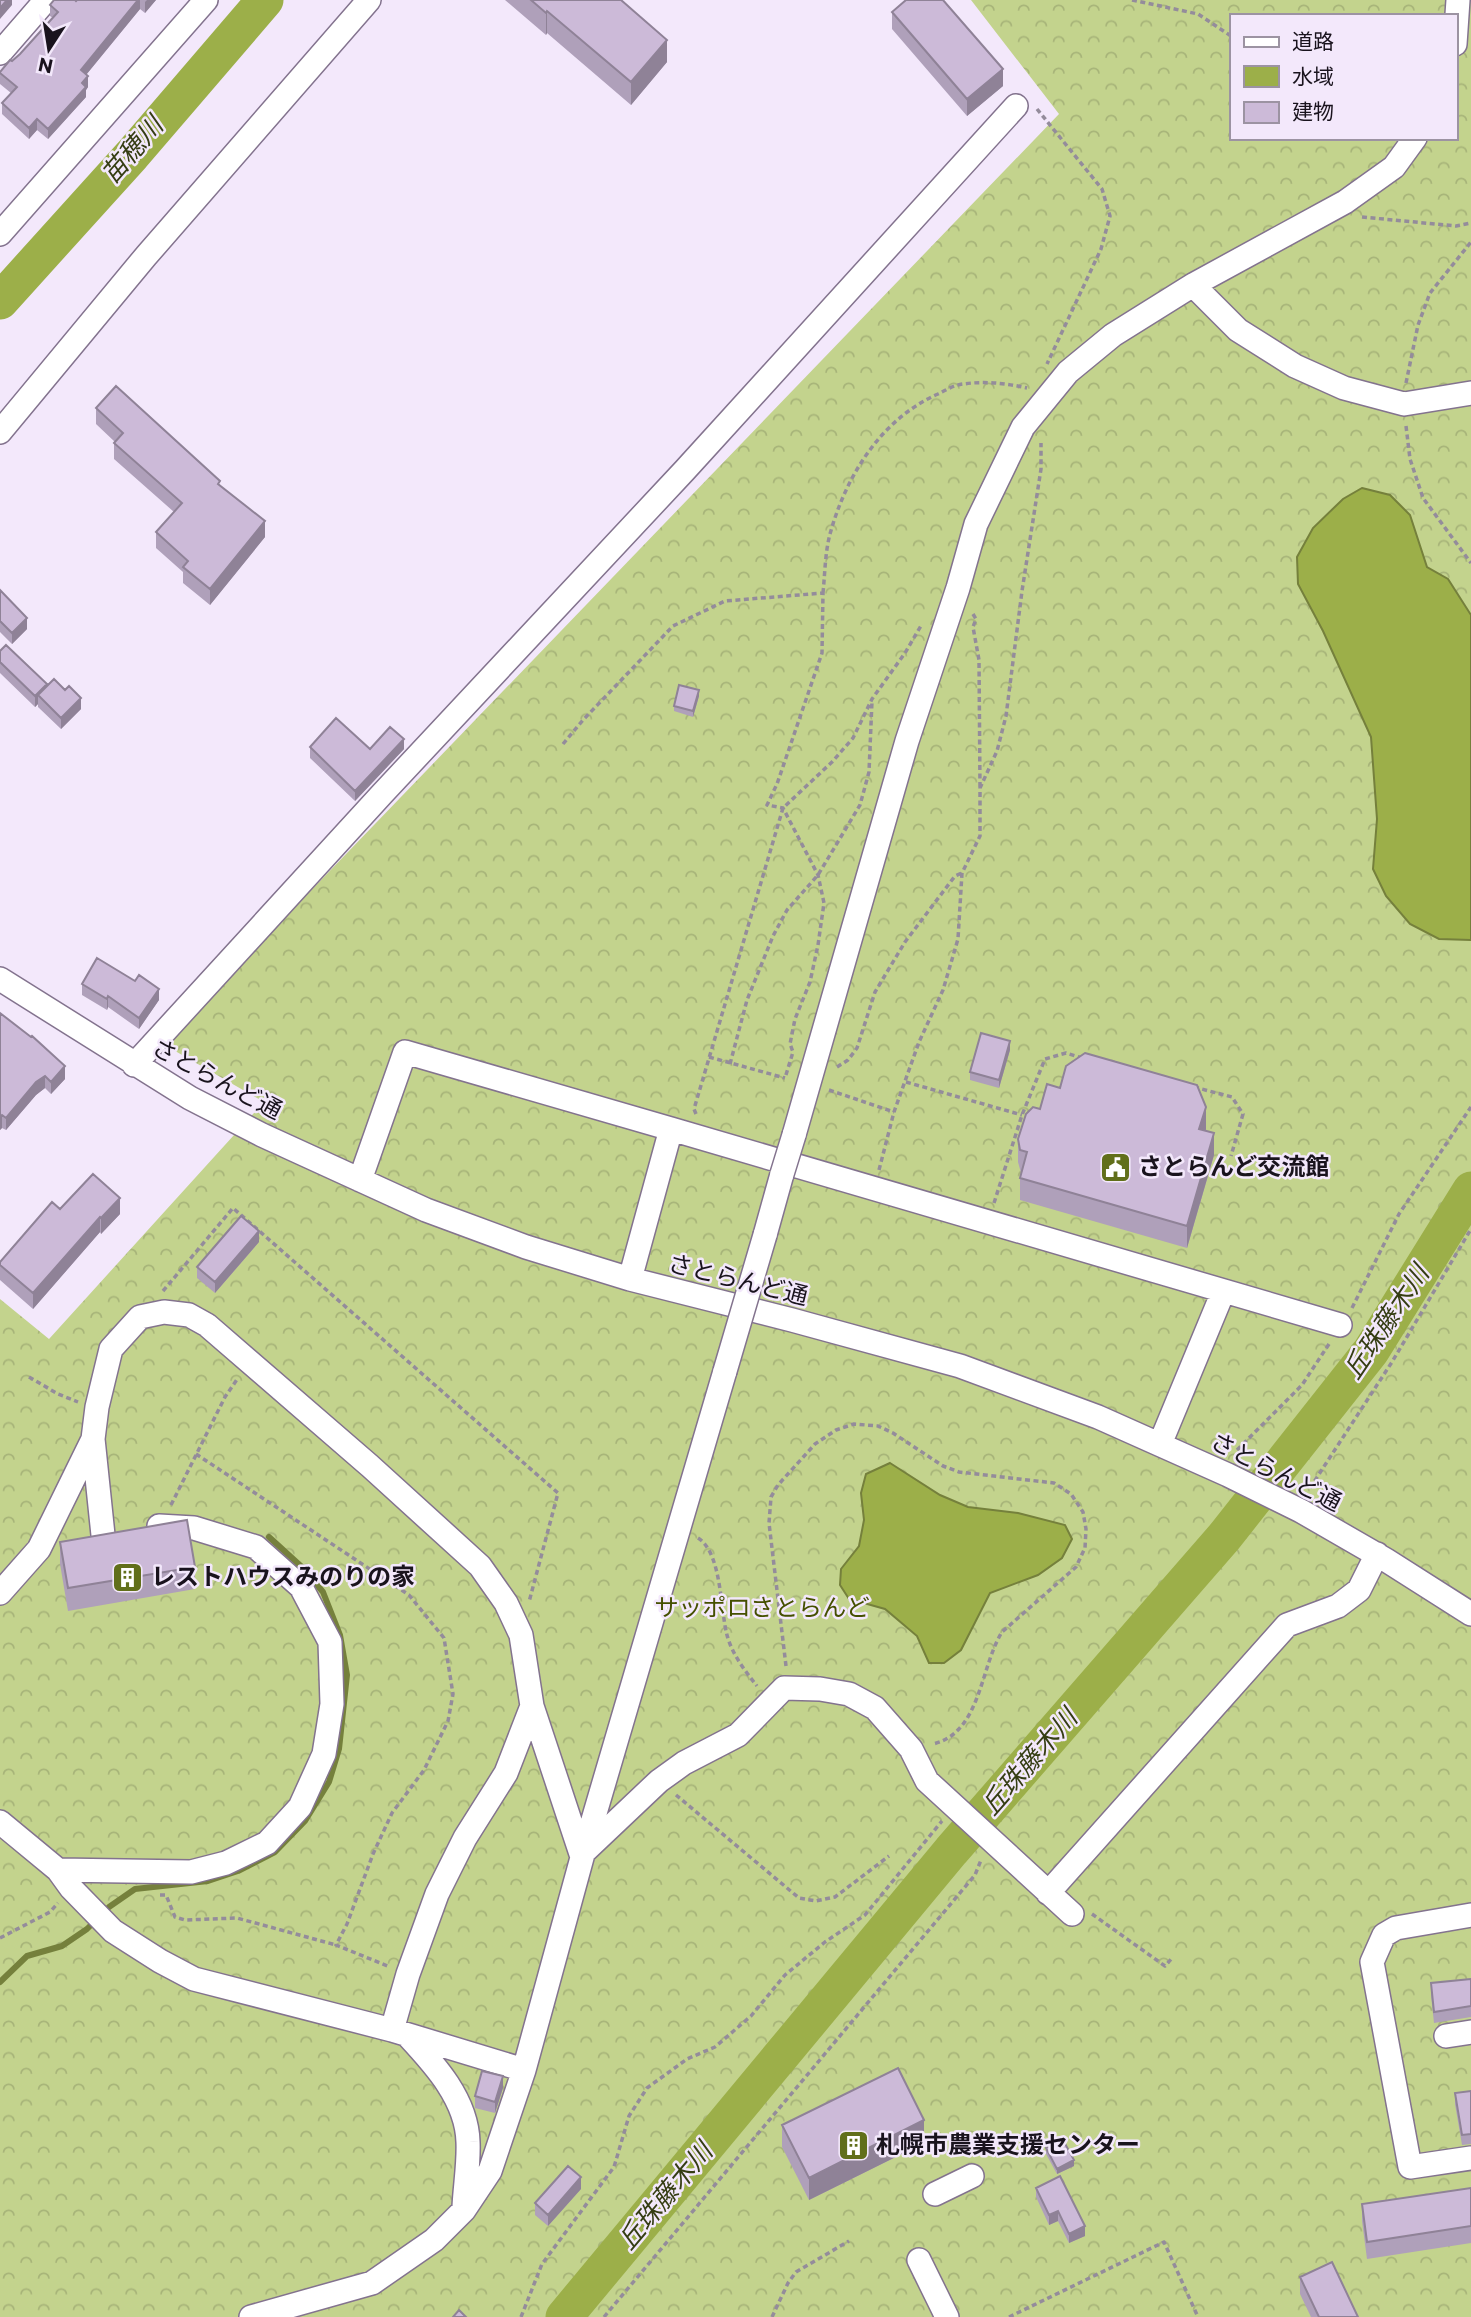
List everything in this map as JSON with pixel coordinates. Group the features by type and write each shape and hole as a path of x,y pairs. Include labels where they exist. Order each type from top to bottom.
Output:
{"street":[{"path":"0,53 46,0"},
{"path":"1,231 206,0"},
{"path":"0,432 146,256 369,0"},
{"path":"134,1065 382,794 1026,108"},
{"path":"251,2317 297,2311 372,2283 434,2240 464,2210 490,2171 524,2070 583,1855 907,741 958,588 976,524 1023,427 1068,372 1113,335 1193,285 1325,213 1394,167 1414,140"},
{"path":"1193,285 1238,330 1295,366 1344,388 1404,404 1471,393"},
{"name":"さとらんど通","path":"0,979 134,1065 238,1122 426,1210 526,1247 630,1279 960,1366 1098,1417 1301,1511 1377,1554 1471,1614"},
{"path":"360,1180 405,1052 1340,1325"},
{"path":"630,1279 671,1129"},
{"path":"1160,1444 1223,1292"},
{"path":"103,1535 93,1439 96,1407 111,1349 140,1317 164,1312 189,1315 207,1325 250,1361 480,1566 506,1603 521,1635 532,1706 583,1855"},
{"path":"0,1593 39,1549 93,1439"},
{"path":"39,1549 161,1525 194,1528 256,1547 301,1587 330,1642 332,1704 324,1754 300,1807 267,1843 226,1863 191,1872 64,1879"},
{"path":"1048,1894 1287,1625 1338,1606 1359,1590 1377,1554"},
{"path":"583,1855 659,1781 684,1763 738,1735 778,1694 820,1689 849,1694 875,1708 911,1749 927,1781 1072,1914"},
{"path":"400,2033 408,1974 437,1894 465,1838 506,1773 532,1706"},
{"path":"0,1822 64,1879 108,1927 160,1961 194,1979 400,2033 524,2070"},
{"path":"1471,1915 1396,1928 1384,1935 1372,1962 1410,2167 1471,2158"},
{"path":"1446,2036 1471,2032"},
{"path":"400,2033 438,2068 460,2107 468,2140 464,2210"},
{"path":"935,2194 972,2176"},
{"path":"919,2260 947,2317"}],"path":[{"path":"1132,0 1198,14 1230,35"},
{"path":"1168,0 1168,6"},
{"path":"783,807 767,805 822,653 823,593 830,536 838,509 860,462 888,429 924,400 960,384 1003,382 1050,393 1047,361 1101,249 1110,216 1102,190 1026,108"},
{"path":"1325,213 1455,226 1471,223"},
{"path":"980,788 996,751 1006,716 1041,469 1041,440 1030,417"},
{"path":"878,1172 894,1112 919,1042 943,990 958,939 962,873 980,836 979,660 974,627 976,619 958,588"},
{"path":"564,744 583,720 673,626 725,601 823,593"},
{"path":"699,1122 694,1109 783,807 832,762 853,738 872,699 905,653 927,615"},
{"path":"730,1063 747,1000 773,936 787,910 818,875 860,805 870,760 872,699"},
{"path":"783,807 818,875 824,903 810,982 795,1019 790,1044 793,1052 785,1078"},
{"path":"836,1067 848,1060 857,1048 875,992 905,942 955,876 962,873"},
{"path":"993,1205 1022,1115 1045,1059 1066,1053 1091,1060"},
{"path":"828,1090 832,1079"},
{"path":"906,1082 1022,1115"},
{"path":"1194,1087 1232,1097 1243,1114 1231,1156"},
{"path":"1237,1450 1302,1385 1354,1304 1399,1214 1471,1107"},
{"path":"140,1317 233,1208 558,1493 521,1635"},
{"path":"1310,1488 1392,1362 1471,1229"},
{"path":"161,1525 225,1397 250,1361"},
{"path":"29,1377 58,1394 96,1407"},
{"path":"679,1525 703,1541 713,1558 727,1635 733,1651 749,1676 778,1694 785,1654 769,1511 771,1497 778,1485 815,1444 835,1430 854,1424 877,1426 893,1433 943,1466 959,1472 1054,1483 1071,1494 1083,1512 1086,1529 1085,1548 1076,1567 1002,1632 994,1645 972,1709 960,1730 939,1743 911,1749"},
{"path":"196,1454 409,1595 444,1638 453,1694 448,1721 424,1770 393,1813 373,1854 347,1924 336,1945"},
{"path":"659,1781 799,1898 816,1901 835,1897 889,1856"},
{"path":"521,2317 542,2264 614,2167 629,2116 647,2088 687,2059 715,2047 751,2017 785,1975 864,1915 958,1811"},
{"path":"604,2317 975,1875 988,1839"},
{"path":"0,1938 50,1912 64,1879"},
{"path":"156,1894 166,1895 175,1917 185,1920 237,1918 336,1945 408,1974"},
{"path":"1072,1914 1080,1920 1094,1913 1165,1966 1173,1957"},
{"path":"772,2317 796,2272 849,2241"},
{"path":"1009,2317 1164,2242 1198,2317"}],"green space":[{"name":"サッポロさとらんど","path":"971,0 1471,0 1471,2317 0,2317 0,1299 49,1339 264,1102 163,1044 1059,114"}],"water":[{"path":"1362,488 1390,495 1410,515 1427,567 1448,579 1471,615 1471,940 1439,939 1410,924 1386,896 1373,869 1377,819 1371,737 1323,631 1298,584 1297,557 1313,528 1343,499"},
{"path":"890,1463 940,1495 968,1507 1018,1513 1065,1525 1072,1539 1062,1558 1038,1575 990,1593 961,1650 944,1663 929,1663 917,1636 885,1609 849,1599 840,1585 841,1569 859,1546 864,1520 861,1493 866,1474"}],"building":[{"path":"54,0 138,0 81,70 88,76 82,83 86,87 48,129 37,119 29,128 2,103 17,87 0,72 58,12 50,5"},
{"path":"531,0 621,0 667,40 631,82"},
{"path":"906,0 943,0 1003,69 967,99 892,12"},
{"path":"116,386 220,481 218,484 265,521 210,589 183,567 188,561 156,532 182,503 114,443 123,433 96,408"},
{"path":"0,590 27,618 12,633 0,621"},
{"path":"6,645 47,684 35,696 0,662 0,651"},
{"path":"54,679 65,690 69,686 81,698 61,718 38,695"},
{"path":"679,685 699,690 693,711 674,706"},
{"path":"336,718 370,749 390,727 404,739 355,791 310,747"},
{"path":"97,958 135,981 139,975 159,989 139,1018 108,996 107,999 82,984"},
{"path":"0,1013 32,1036 65,1066 51,1082 45,1076 36,1082 6,1118 2,1115 0,1117"},
{"path":"981,1033 1010,1041 999,1080 970,1072"},
{"name":"さとらんど交流館","path":"1085,1053 1197,1085 1206,1107 1199,1129 1214,1133 1187,1226 1020,1178 1027,1152 1020,1150 1018,1139 1026,1114 1033,1107 1040,1109 1047,1084 1060,1088 1066,1066"},
{"path":"93,1174 120,1198 33,1293 0,1265 0,1262 52,1202 60,1209"},
{"path":"241,1216 259,1231 215,1282 197,1267"},
{"path":"187,1520 195,1567 68,1588 60,1542"},
{"path":"1471,1979 1471,2006 1434,2012 1431,1983"},
{"name":"札幌市農業支援センター","path":"898,2068 924,2120 809,2178 782,2125"},
{"path":"482,2071 503,2076 495,2102 475,2096"},
{"path":"1471,2091 1471,2134 1462,2135 1455,2093"},
{"path":"1063,2140 1074,2160 1057,2169 1046,2148"},
{"path":"568,2166 581,2177 548,2215 535,2203"},
{"path":"1060,2176 1085,2226 1069,2234 1058,2211 1049,2215 1036,2188"},
{"path":"1471,2188 1471,2226 1367,2242 1362,2204"},
{"path":"1332,2262 1358,2317 1319,2317 1300,2277"},
{"path":"459,2310 466,2317 453,2317"}],"waterway":[{"name":"苗穂川","path":"0,301 132,155 265,0"},
{"name":"丘珠藤木川","path":"564,2317 951,1851 1225,1536 1371,1351 1471,1190"},
{"path":"0,1982 27,1956 62,1946 135,1889 208,1881 238,1871 275,1852 305,1821 329,1782 339,1749 347,1675 340,1635 323,1592 303,1568 269,1537"}],"place":[{"name":"さとらんど交流館","path":"1115,1167"},
{"name":"レストハウスみのりの家","path":"128,1577"},
{"name":"札幌市農業支援センター","path":"853,2145"}]}
